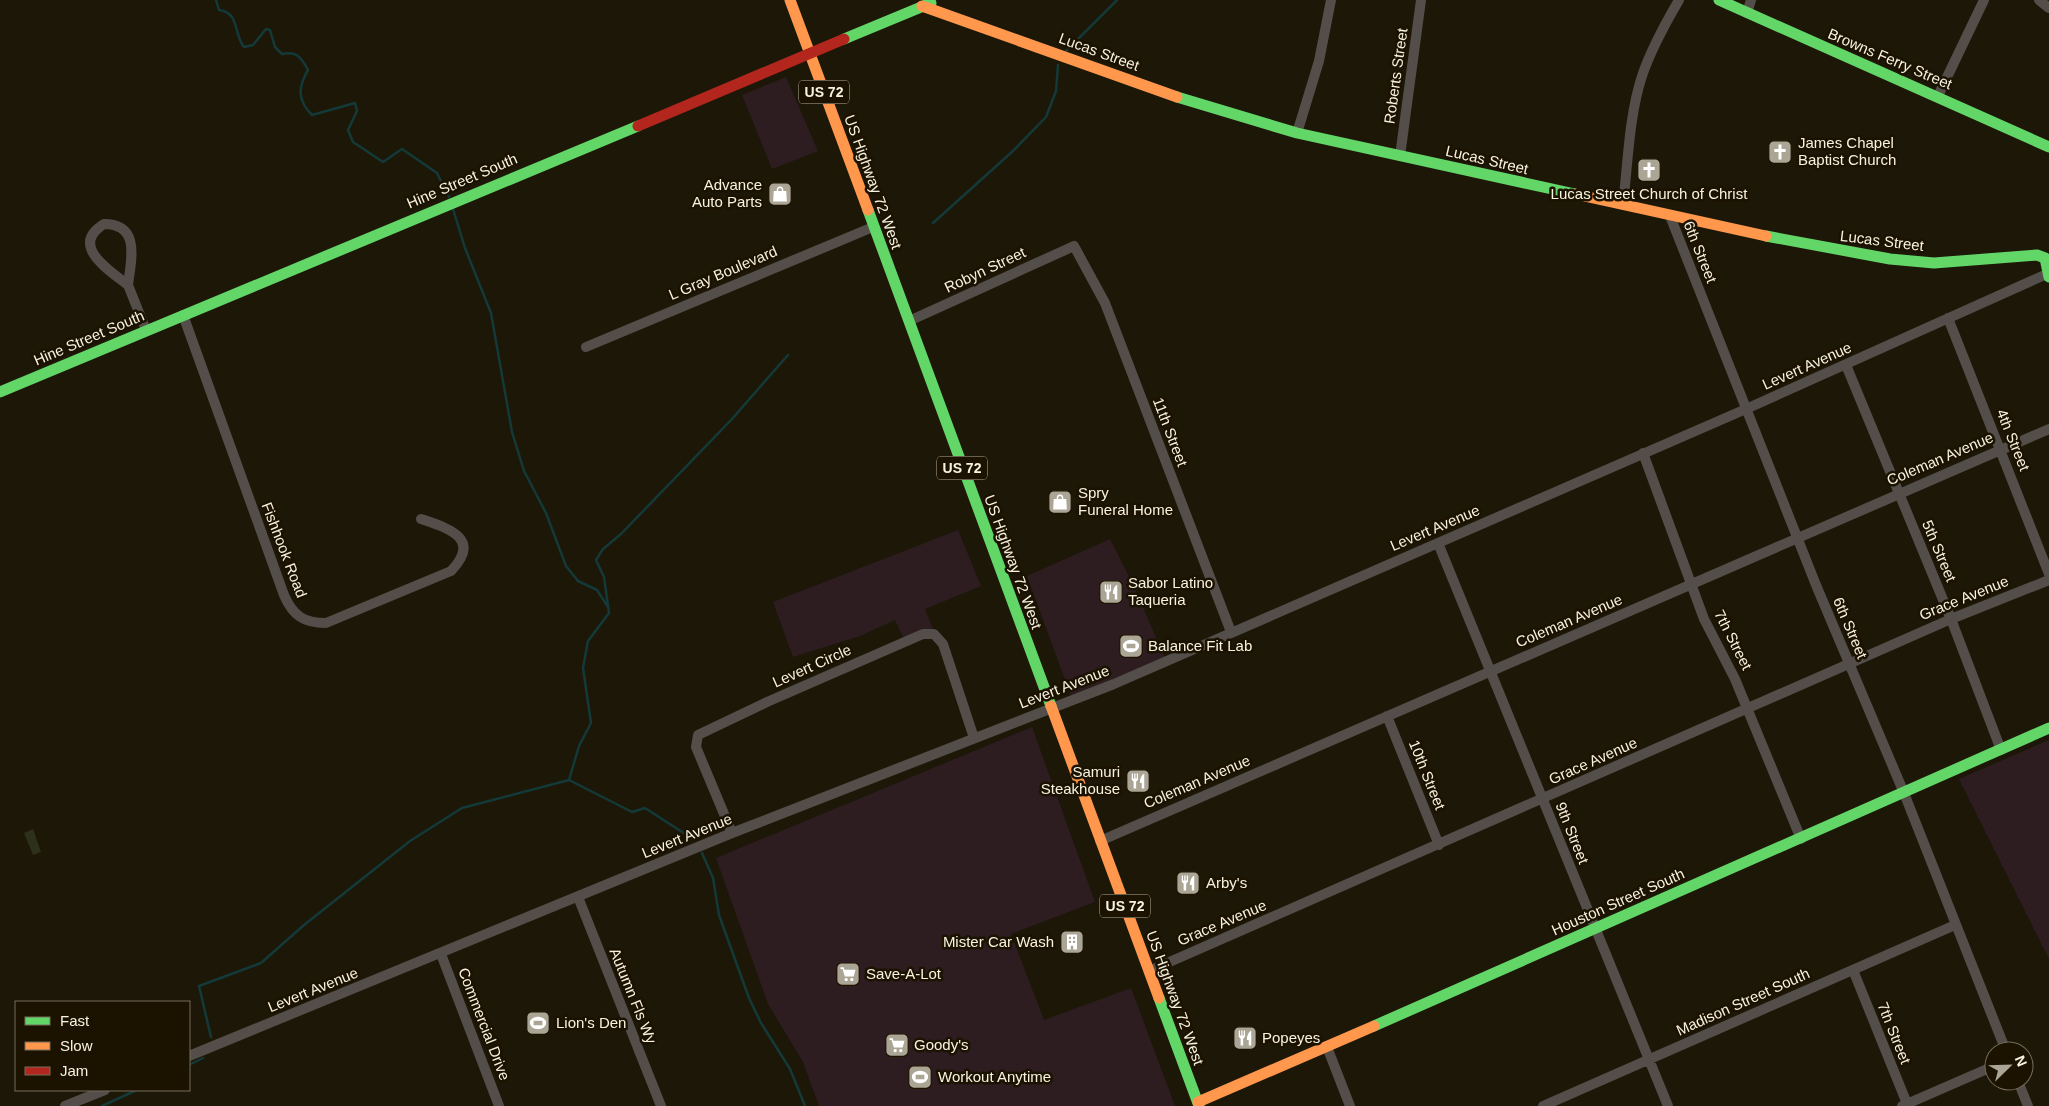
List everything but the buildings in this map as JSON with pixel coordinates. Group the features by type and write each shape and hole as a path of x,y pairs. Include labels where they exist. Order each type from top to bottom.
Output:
{"main road":[{"name":"US Highway 72 West","path":"790,0 1198,1104"},
{"name":"Hine Street South","path":"0,392 936,0"},
{"name":"Browns Ferry Street","path":"1718,0 2049,146"},
{"name":"Lucas Street","path":"922,6 993,28 1214,111 1298,133 1823,248 1890,259 1957,263 2037,255 2045,258 2048,274"},
{"name":"Houston Street South","path":"1198,1104 2049,728"}],"street":[{"path":"1298,133 1319,60 1331,0"},
{"name":"Roberts Street","path":"1400,156 1422,0"},
{"path":"1622,205 1636,96 1661,32 1679,0"},
{"path":"1747,13 1751,0"},
{"path":"1938,96 1984,0"},
{"path":"2039,0 2049,8"},
{"name":"6th Street","path":"1670,216 1849,664 1904,793 2002,1041"},
{"path":"128,285 98,260 92,252 89,241 94,230 104,224 115,224 125,231 131,241 128,285 146,330"},
{"name":"L Gray Boulevard","path":"586,347 873,227"},
{"name":"Robyn Street","path":"908,321 1074,246"},
{"name":"11th Street","path":"1074,246 1104,303 1231,632"},
{"name":"Levert Avenue","path":"190,1056 732,834 1114,684 1746,409 2048,274"},
{"name":"Fishhook Road","path":"182,315 284,595 296,615 305,621 326,623 451,571 459,563 463,552 462,541 455,531 421,519"},
{"name":"4th Street","path":"1948,318 2049,574"},
{"name":"5th Street","path":"1846,365 1951,619 2001,750"},
{"name":"Coleman Avenue","path":"1100,841 2049,429"},
{"name":"7th Street","path":"1643,453 1704,618 1735,678 1800,839"},
{"name":"9th Street","path":"1438,543 1668,1106"},
{"name":"Grace Avenue","path":"1150,970 1542,800 1951,619 2049,580"},
{"name":"Levert Circle","path":"732,834 696,747 698,735 767,702 922,634 934,634 943,644 974,738"},
{"name":"10th Street","path":"1387,716 1439,845"},
{"name":"Autumn Fls Wy","path":"578,897 661,1106"},
{"name":"Madison Street South","path":"1543,1106 1955,925"},
{"name":"Commercial Drive","path":"442,954 499,1106"},
{"name":"7th Street","path":"1853,970 1906,1105"},
{"path":"1327,1047 1350,1106"},
{"path":"1906,1105 1984,1070"},
{"path":"65,1106 102,1091"},
{"path":"2022,1091 2028,1106"}],"shaded area":[{"path":"786,77 818,151 772,169 742,95"},
{"path":"958,530 981,586 925,609 933,629 905,641 895,620 860,636 793,657 773,602"},
{"path":"1110,539 1135,589 1165,658 1071,696 1027,576"},
{"path":"1032,727 1095,902 1011,934 1044,1020 1131,988 1175,1106 819,1106 803,1062 768,1004 716,858"},
{"path":"2049,740 2049,959 1959,779"}],"green space":[{"path":"33,829 41,852 33,855 24,833"}],"waterway":[{"path":"216,0 219,10 226,12 233,19 244,47 253,45 266,29 270,30 275,47 282,54 291,53 301,58 308,70 302,82 302,99 312,115 355,103 357,111 348,130 353,142 383,162 402,149 437,173 449,197"},
{"path":"1066,51 1117,0"},
{"path":"933,223 1013,151 1046,117 1056,91 1058,65"},
{"path":"453,209 465,248 491,313 512,432 524,471 546,513 566,566 578,581 597,590 608,607"},
{"path":"569,780 579,746 591,723 583,668 588,641 609,613 604,577 596,560 603,549 621,534 732,419 788,355"},
{"path":"211,1037 199,986 261,963 304,925 410,841 462,808 569,780 632,812 645,808 693,839"},
{"path":"702,853 713,878 719,915 749,998 761,1023 790,1069 805,1106"},
{"path":"190,1064 203,1058"},
{"path":"102,1106 135,1091"}],"traffic: fast":[{"path":"1719,0 2049,147"},
{"path":"844,39 931,3"},
{"path":"1177,97 1297,133 1575,194"},
{"path":"0,392 638,126"},
{"path":"868,210 1051,706"},
{"path":"1766,236 1890,259 1934,263 2037,255 2045,258 2049,277"},
{"path":"1374,1026 2049,728"},
{"path":"1159,998 1199,1106"}],"traffic: slow":[{"path":"790,0 868,210"},
{"path":"922,6 1177,97"},
{"path":"1575,194 1766,236"},
{"path":"1051,706 1159,998"},
{"path":"1198,1102 1374,1026"}],"traffic: jam":[{"path":"638,126 844,39"}],"place":[{"name":"James Chapel Baptist Church","path":"1780,152"},
{"name":"Lucas Street Church of Christ","path":"1649,170"},
{"name":"Advance Auto Parts","path":"780,194"},
{"name":"Spry Funeral Home","path":"1060,502"},
{"name":"Sabor Latino Taqueria","path":"1111,592"},
{"name":"Balance Fit Lab","path":"1131,646"},
{"name":"Samuri Steakhouse","path":"1138,781"},
{"name":"Arby's","path":"1188,883"},
{"name":"Mister Car Wash","path":"1072,942"},
{"name":"Save-A-Lot","path":"848,974"},
{"name":"Lion's Den","path":"538,1023"},
{"name":"Popeyes","path":"1245,1038"},
{"name":"Goody's","path":"897,1045"},
{"name":"Workout Anytime","path":"920,1077"}]}
